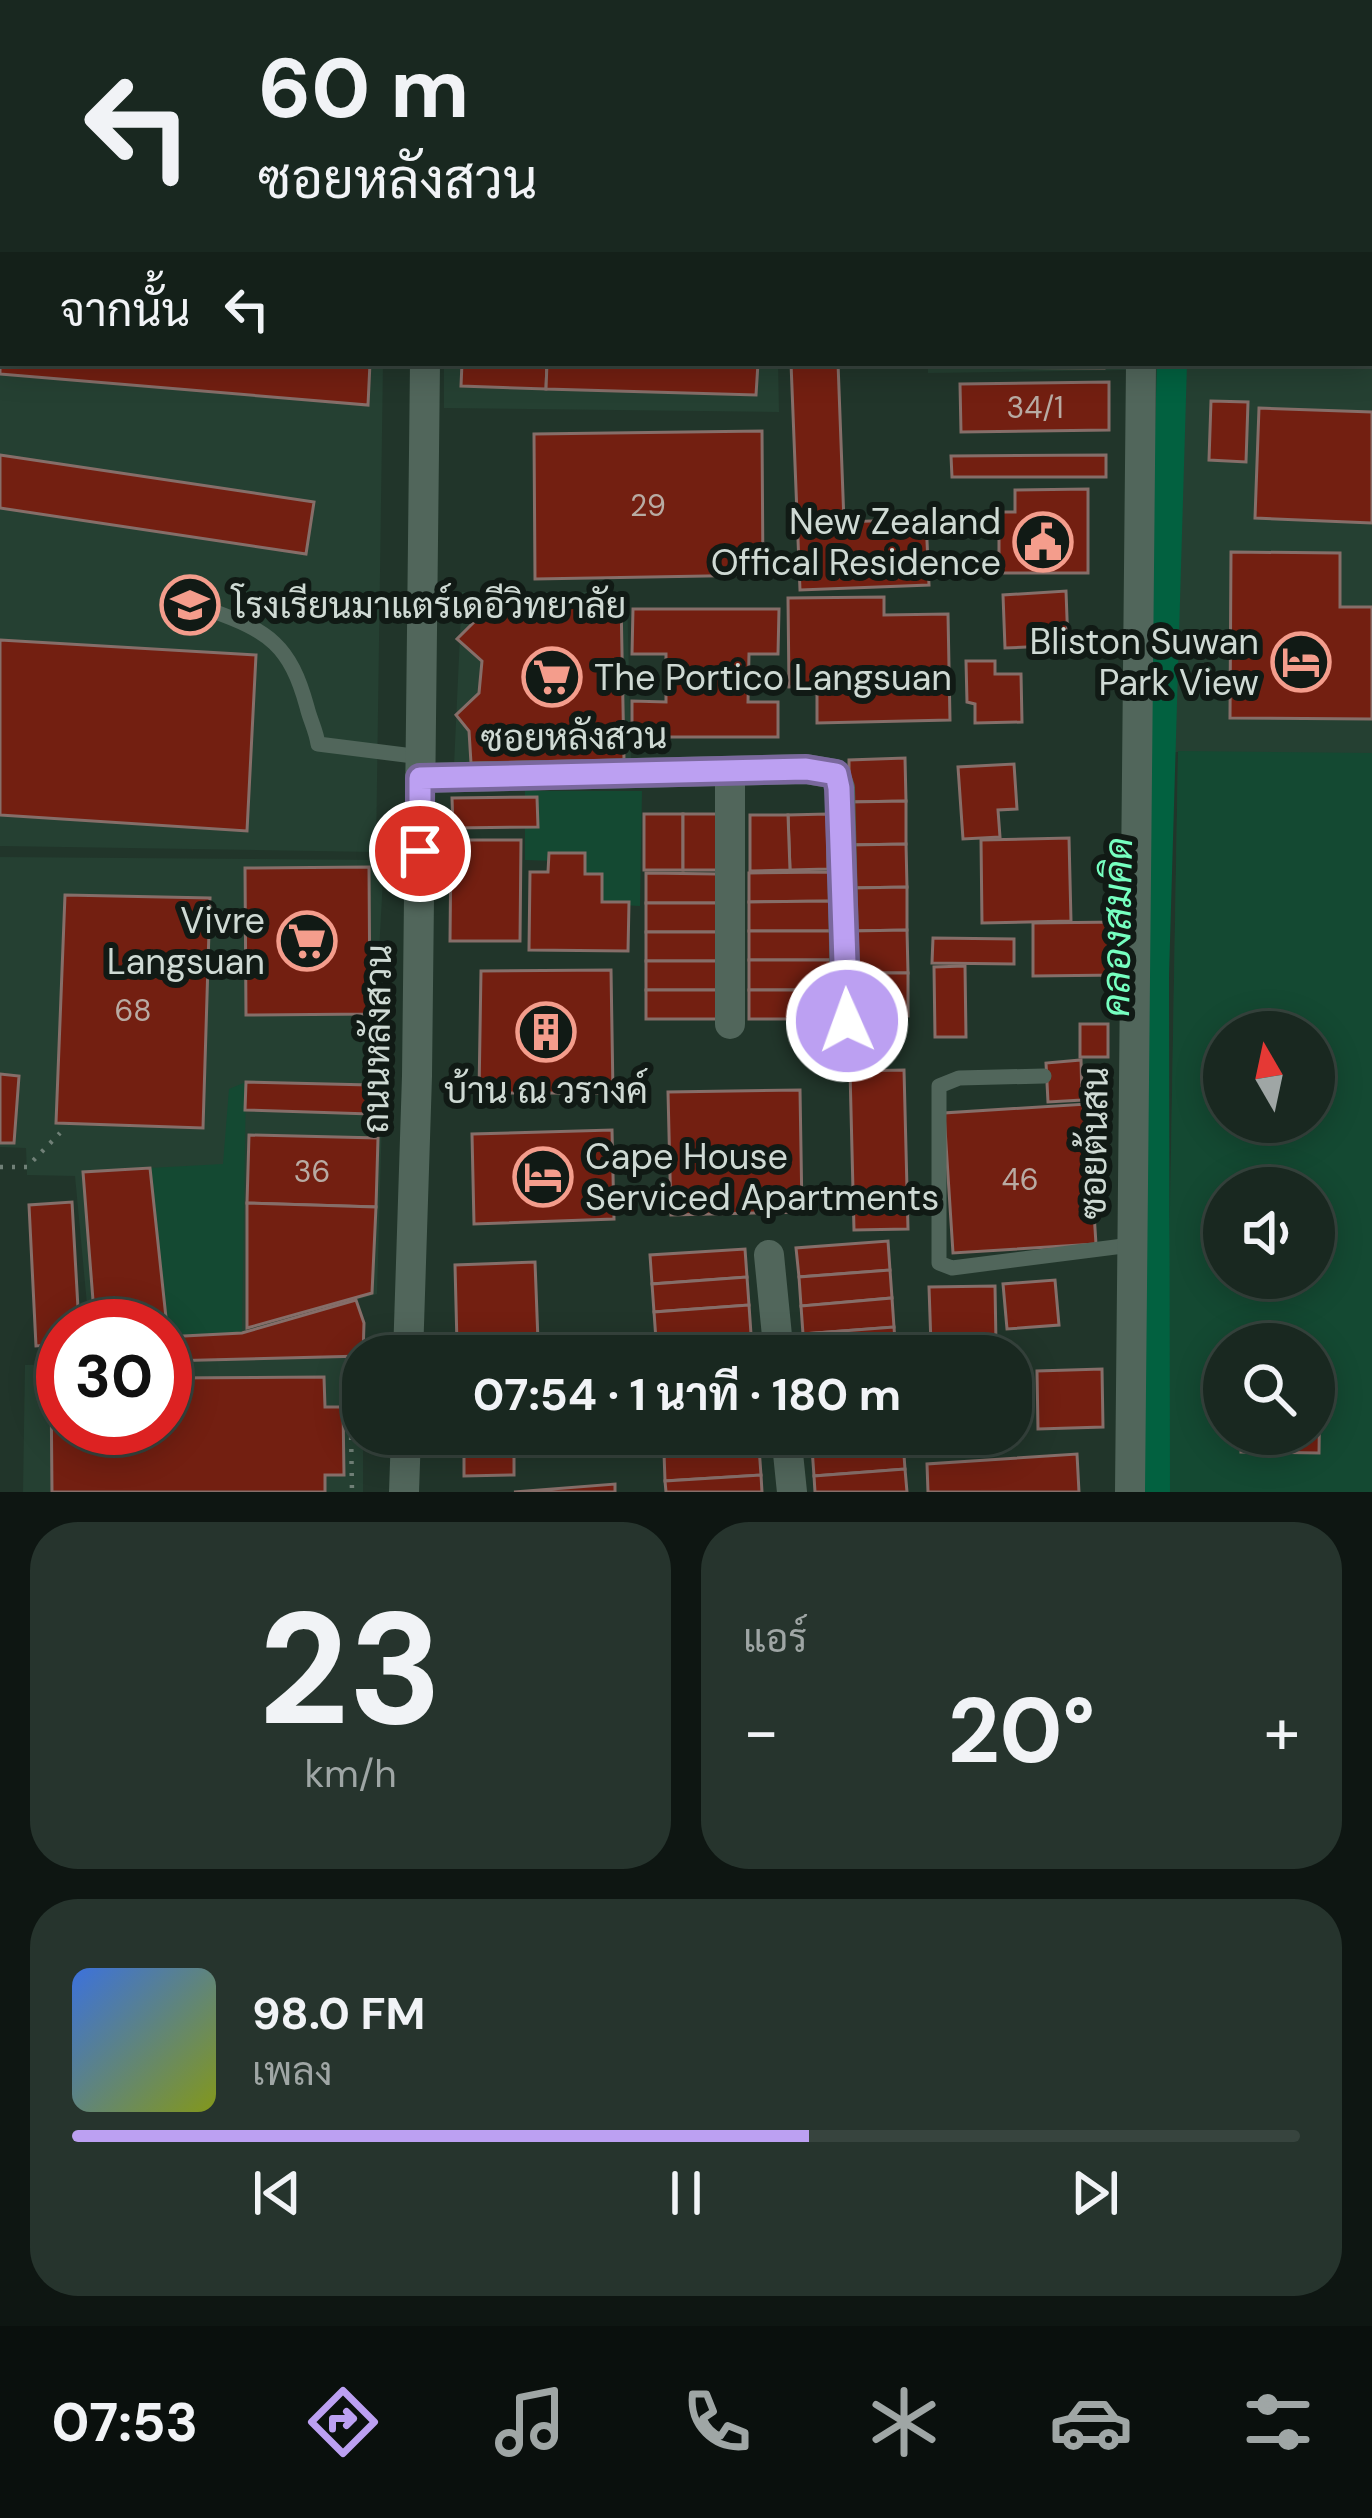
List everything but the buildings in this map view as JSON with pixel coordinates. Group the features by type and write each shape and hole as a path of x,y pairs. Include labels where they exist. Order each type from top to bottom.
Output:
{"street":[{"name":"ถนนหลังสวน","path":"409,1335 417,1076 425,366"},
{"name":"ซอยต้นสน","path":"1130,1492 1141,366"},
{"name":"ซอยหลังสวน","path":"420,767 806,769 836,774 847,1021"},
{"path":"730,772 730,1024"},
{"path":"770,1255 777,1335"},
{"path":"404,1492 405,1455"},
{"path":"788,1455 792,1492"}],"lane":[{"path":"210,610 255,626 287,654 304,687 318,744 420,767"},
{"path":"1044,1076 959,1078 939,1086 939,1263 952,1268 1131,1245"}],"path":[{"path":"0,1167 27,1167 60,1133"},
{"path":"351,1455 352,1492"}],"shaded area":[{"name":"โรงเรียนมาแตร์เดอีวิทยาลัย","path":"0,366 383,366 376,852 0,846"},
{"path":"444,366 778,366 779,412 444,408"},
{"path":"928,366 1126,366 1126,370 928,373"},
{"path":"1129,366 1372,366 1372,1492 1165,1492 1178,752 1127,752"},
{"name":"The Portico Langsuan","path":"462,592 627,592 631,762 454,766"},
{"path":"0,857 384,860 375,1026 382,1118 377,1294 242,1333 192,1336 192,1299 86,1299 75,1176 27,1175 26,1148 0,1147"},
{"path":"342,1357 342,1455 363,1455 363,1492 23,1492 25,1365 36,1365 36,1455 192,1455 192,1360"}],"green space":[{"path":"1178,751 1372,753 1372,1492 1165,1492"},
{"path":"525,791 642,791 640,906 585,903 585,862 525,860"},
{"path":"246,1082 242,1333 192,1335 192,1299 164,1299 150,1168 223,1164 229,1089"}],"waterway":[{"name":"คลองสมคิด","path":"1155,1492 1154,975 1172,366"}],"place":[{"name":"New Zealand Offical Residence","path":"1043,542"},
{"name":"โรงเรียนมาแตร์เดอีวิทยาลัย","path":"190,605"},
{"name":"Bliston Suwan Park View","path":"1301,662"},
{"name":"The Portico Langsuan","path":"552,677"},
{"name":"Vivre Langsuan","path":"307,941"},
{"name":"บ้าน ณ วรางค์","path":"546,1032"},
{"name":"Cape House Serviced Apartments","path":"543,1177"}],"route":[{"path":"420,851 420,778 806,769 836,774 847,1021"}]}
